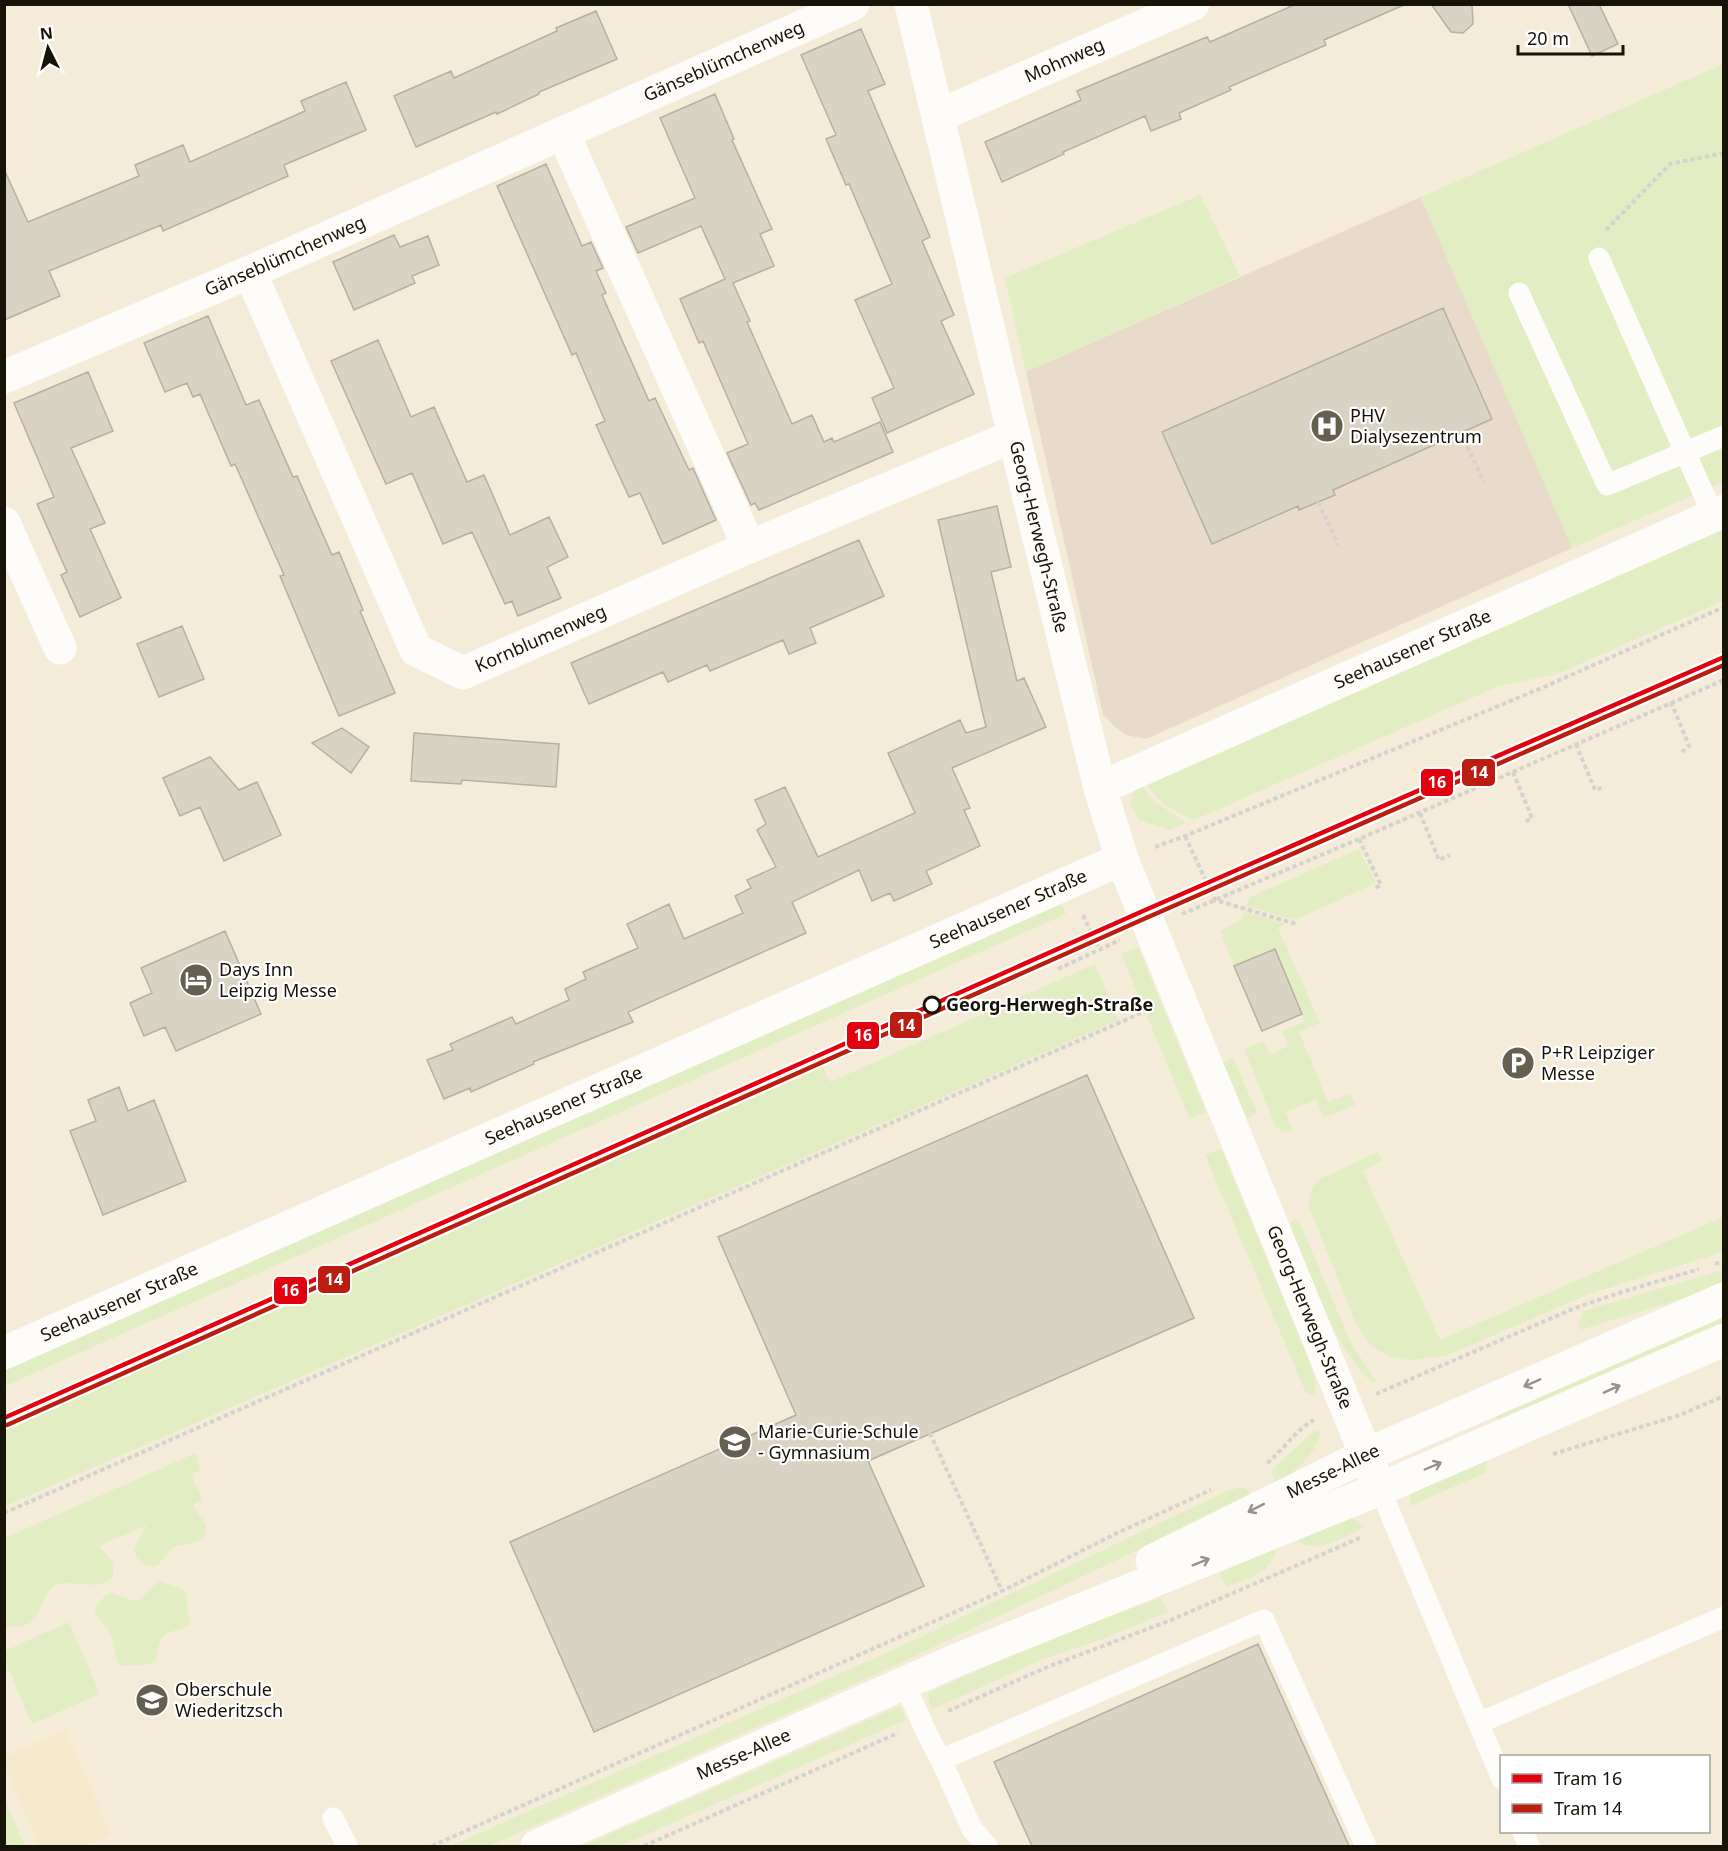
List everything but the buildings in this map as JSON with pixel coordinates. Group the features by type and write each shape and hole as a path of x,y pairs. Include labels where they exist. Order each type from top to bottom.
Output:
{"street":[{"name":"Gänseblümchenweg","path":"4,376 250,272 853,4"},
{"name":"Georg-Herwegh-Straße","path":"911,4 1100,788 1122,859 1380,1489"},
{"name":"Mohnweg","path":"938,116 1192,5"},
{"path":"563,133 749,547"},
{"name":"Kornblumenweg","path":"250,272 416,650 463,673 749,547 1014,436"},
{"name":"Seehausener Straße","path":"1100,788 1718,513"},
{"path":"4,523 60,648"},
{"name":"Seehausener Straße","path":"4,1353 1122,859"},
{"name":"Messe-Allee","path":"952,1662 1366,1455 1724,1299"},
{"name":"Messe-Allee","path":"537,1846 952,1662 1380,1489 1724,1340"}],"lane":[{"path":"1599,258 1685,453 1718,513"},
{"path":"1519,293 1607,485 1724,436"},
{"path":"1380,1489 1500,1774"},
{"path":"1479,1723 1724,1617"},
{"path":"941,1760 1264,1620 1366,1846"},
{"path":"904,1683 972,1829 987,1846"},
{"path":"333,1818 347,1846"}],"path":[{"path":"1599,258 1593,244 1670,164 1724,153"},
{"path":"1461,433 1484,482"},
{"path":"1318,502 1338,545"},
{"path":"1122,859 1185,836 1533,691 1724,607"},
{"path":"1058,969 1099,949 1420,813 1724,680"},
{"path":"1671,702 1689,746 1682,752"},
{"path":"1576,744 1595,790 1605,787"},
{"path":"1513,772 1532,818 1525,822"},
{"path":"1420,813 1439,860 1450,855"},
{"path":"1185,836 1215,900 1296,924"},
{"path":"1359,839 1381,885 1373,889"},
{"path":"4,1513 1178,997"},
{"path":"1404,1382 1575,1308 1724,1261"},
{"path":"1544,1457 1680,1415 1724,1396"},
{"path":"1260,1466 1283,1450 1307,1423 1322,1416"},
{"path":"930,1433 1002,1591"},
{"path":"432,1846 1002,1591 1117,1533 1220,1486"},
{"path":"644,1846 1045,1668 1171,1620 1395,1522"}],"shaded area":[{"path":"1421,197 1572,548 1146,739 1126,735 1103,714 1026,372"}],"green space":[{"path":"1723,64 1723,482 1572,548 1421,197"},
{"path":"1200,195 1240,276 1026,372 1005,278"},
{"path":"1723,525 1723,601 1557,674 1499,686 1194,820 1173,810 1161,801 1146,783"},
{"path":"1142,785 1150,798 1185,823 1170,830 1139,820 1130,803 1134,792"},
{"path":"1359,849 1376,883 1295,920 1246,906 1250,897"},
{"path":"1060,901 1066,914 5,1386 4,1368"},
{"path":"1244,912 1286,924 1278,928 1320,1023 1299,1032 1328,1102 1350,1094 1355,1105 1324,1118 1316,1100 1285,1112 1293,1131 1283,1132 1276,1127 1244,1049 1263,1041 1270,1055 1288,1046 1282,1031 1305,1021 1275,949 1234,966 1220,931 1240,920"},
{"path":"1138,947 1206,1112 1190,1119 1121,954"},
{"path":"1095,964 1118,1020 5,1506 5,1426 821,1062 830,1082"},
{"path":"1233,1058 1257,1113 1247,1118 1223,1062"},
{"path":"1221,1149 1307,1355 1314,1377 1316,1396 1306,1393 1205,1155"},
{"path":"1378,1152 1382,1161 1363,1171 1440,1340 1723,1217 1723,1252 1589,1294 1446,1356 1408,1360 1391,1357 1371,1346 1357,1325 1309,1207 1311,1192 1320,1179"},
{"path":"1298,1219 1351,1343 1376,1381 1373,1383 1347,1352 1324,1309 1288,1223"},
{"path":"1723,1270 1723,1286 1580,1330 1578,1322 1583,1311"},
{"path":"1723,1310 1723,1326 1501,1426 1494,1410"},
{"path":"1315,1431 1320,1431 1319,1438 1311,1454 1277,1485 1271,1471"},
{"path":"196,1453 200,1470 191,1474 202,1500 193,1505 207,1527 204,1538 172,1548 159,1564 153,1567 146,1566 136,1557 134,1549 147,1525 99,1546 113,1562 113,1573 110,1580 95,1585 59,1584 53,1587 45,1597 33,1621 22,1626 5,1628 5,1538"},
{"path":"1485,1455 1487,1463 1485,1473 1410,1506 1410,1488"},
{"path":"1238,1488 1249,1491 1249,1497 894,1666 489,1846 450,1846 882,1655 1227,1491"},
{"path":"1348,1516 1365,1527 1321,1546 1304,1544 1297,1539"},
{"path":"1276,1548 1270,1564 1258,1574 1227,1587 1219,1573"},
{"path":"159,1581 185,1590 190,1623 161,1639 156,1660 152,1664 120,1666 110,1633 98,1619 95,1608 111,1593 139,1601"},
{"path":"1160,1598 1168,1612 1108,1637 1041,1660 931,1710 928,1693 1038,1643"},
{"path":"69,1622 100,1694 32,1724 5,1661 5,1651"},
{"path":"900,1706 906,1720 620,1846 583,1846"},
{"path":"5,1801 25,1846 5,1846"}],"sand":[{"path":"65,1729 111,1835 85,1846 39,1846 5,1766 5,1757"}],"tram line":[{"name":"16","path":"4,1418 1143,911 1724,657"},
{"name":"14","path":"7,1425 1146,918 1724,665"}],"place":[{"name":"PHV Dialysezentrum","path":"1327,426"},
{"name":"Days Inn Leipzig Messe","path":"196,980"},
{"name":"Georg-Herwegh-Straße","path":"932,1005"},
{"name":"P+R Leipziger Messe","path":"1518,1063"},
{"name":"Marie-Curie-Schule - Gymnasium","path":"735,1442"},
{"name":"Oberschule Wiederitzsch","path":"152,1700"}]}
